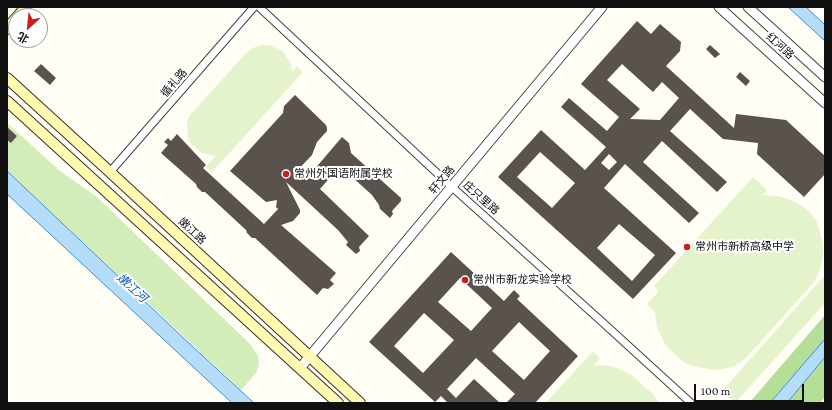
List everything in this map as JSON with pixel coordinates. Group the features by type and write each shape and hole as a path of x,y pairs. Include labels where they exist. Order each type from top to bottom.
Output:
{"main road":[{"name":"嫩江路","path":"7,78 360,403"},
{"path":"7,101 338,403"}],"street":[{"name":"循礼路","path":"110,172 254,7"},
{"name":"庄只里路","path":"259,7 452,187 691,403"},
{"name":"轩文路","path":"300,368 602,7"},
{"name":"红河路","path":"719,7 825,103"},
{"name":"红河路","path":"748,7 825,77"}],"green space":[{"path":"261,45 269,45 283,51 291,64 292,72 297,66 303,72 212,172 206,167 215,156 202,153 192,145 188,138 187,121 191,114 247,52"},
{"path":"7,123 60,171 97,197 250,344 258,356 259,364 256,373 241,390 7,171"},
{"path":"753,177 767,190 763,195 789,199 809,211 817,222 823,244 823,257 820,269 815,281 744,360 735,366 723,369 712,370 690,365 682,361 666,346 657,327 655,312 647,304 659,291 654,286"},
{"path":"825,275 825,303 735,403 722,391"},
{"path":"825,315 825,339 770,403 749,403"},
{"path":"593,351 600,358 594,366 604,365 617,368 630,374 654,395 659,403 546,403"},
{"path":"825,358 825,397 820,403 787,403"}],"water":[{"path":"788,7 806,7 825,25 825,41"},
{"path":"7,171 254,403 232,403 7,194"},
{"path":"825,339 825,357 787,403 770,403"}],"building":[{"path":"637,21 651,34 660,24 681,42 680,51 666,66 734,128 736,114 786,120 825,156 825,174 804,197 757,154 758,143 723,139 690,109 670,131 727,182 717,192 662,141 643,162 699,213 689,223 625,164 604,188 676,253 633,299 498,177 541,130 585,170 606,147 561,107 569,98 607,131 619,117 581,84","holes":["622,64 653,92 662,82 679,98 660,120 630,119 640,109 607,80","540,152 575,183 552,208 517,177","609,154 617,162 609,170 601,163","619,224 655,255 632,281 597,248"]},
{"path":"710,45 720,54 715,58 706,49"},
{"path":"41,64 56,78 50,85 34,71"},
{"path":"740,72 750,81 746,86 736,77"},
{"path":"295,95 326,125 327,131 317,142 312,155 293,175 307,178 342,137 349,143 351,153 401,198 401,201 392,211 393,214 390,218 380,209 372,195 340,166 320,189 369,236 359,247 360,251 356,254 346,245 348,242 338,230 286,182 300,210 300,213 293,221 281,225 336,273 330,280 334,284 328,289 323,288 317,295 255,238 252,238 246,230 205,192 202,192 196,184 161,153 168,145 164,142 168,138 171,141 177,134 206,165 203,168 264,224 278,209 276,207 277,200 266,202 230,171 283,113 284,106"},
{"path":"7,127 17,136 11,143 7,140"},
{"path":"451,252 504,301 514,290 520,296 517,299 578,356 535,403 506,403 515,394 476,358 447,389 456,398 474,379 500,403 448,403 441,396 435,402 369,342","holes":["460,278 492,308 471,331 438,302","424,313 454,340 423,373 394,346","519,322 550,351 524,380 492,351"]}],"place":[{"name":"常州外国语附属学校","path":"286,174"},
{"name":"常州市新桥高级中学","path":"687,247"},
{"name":"常州市新龙实验学校","path":"465,280"}],"water label":[{"name":"嫩江河","path":"132,288"}]}
